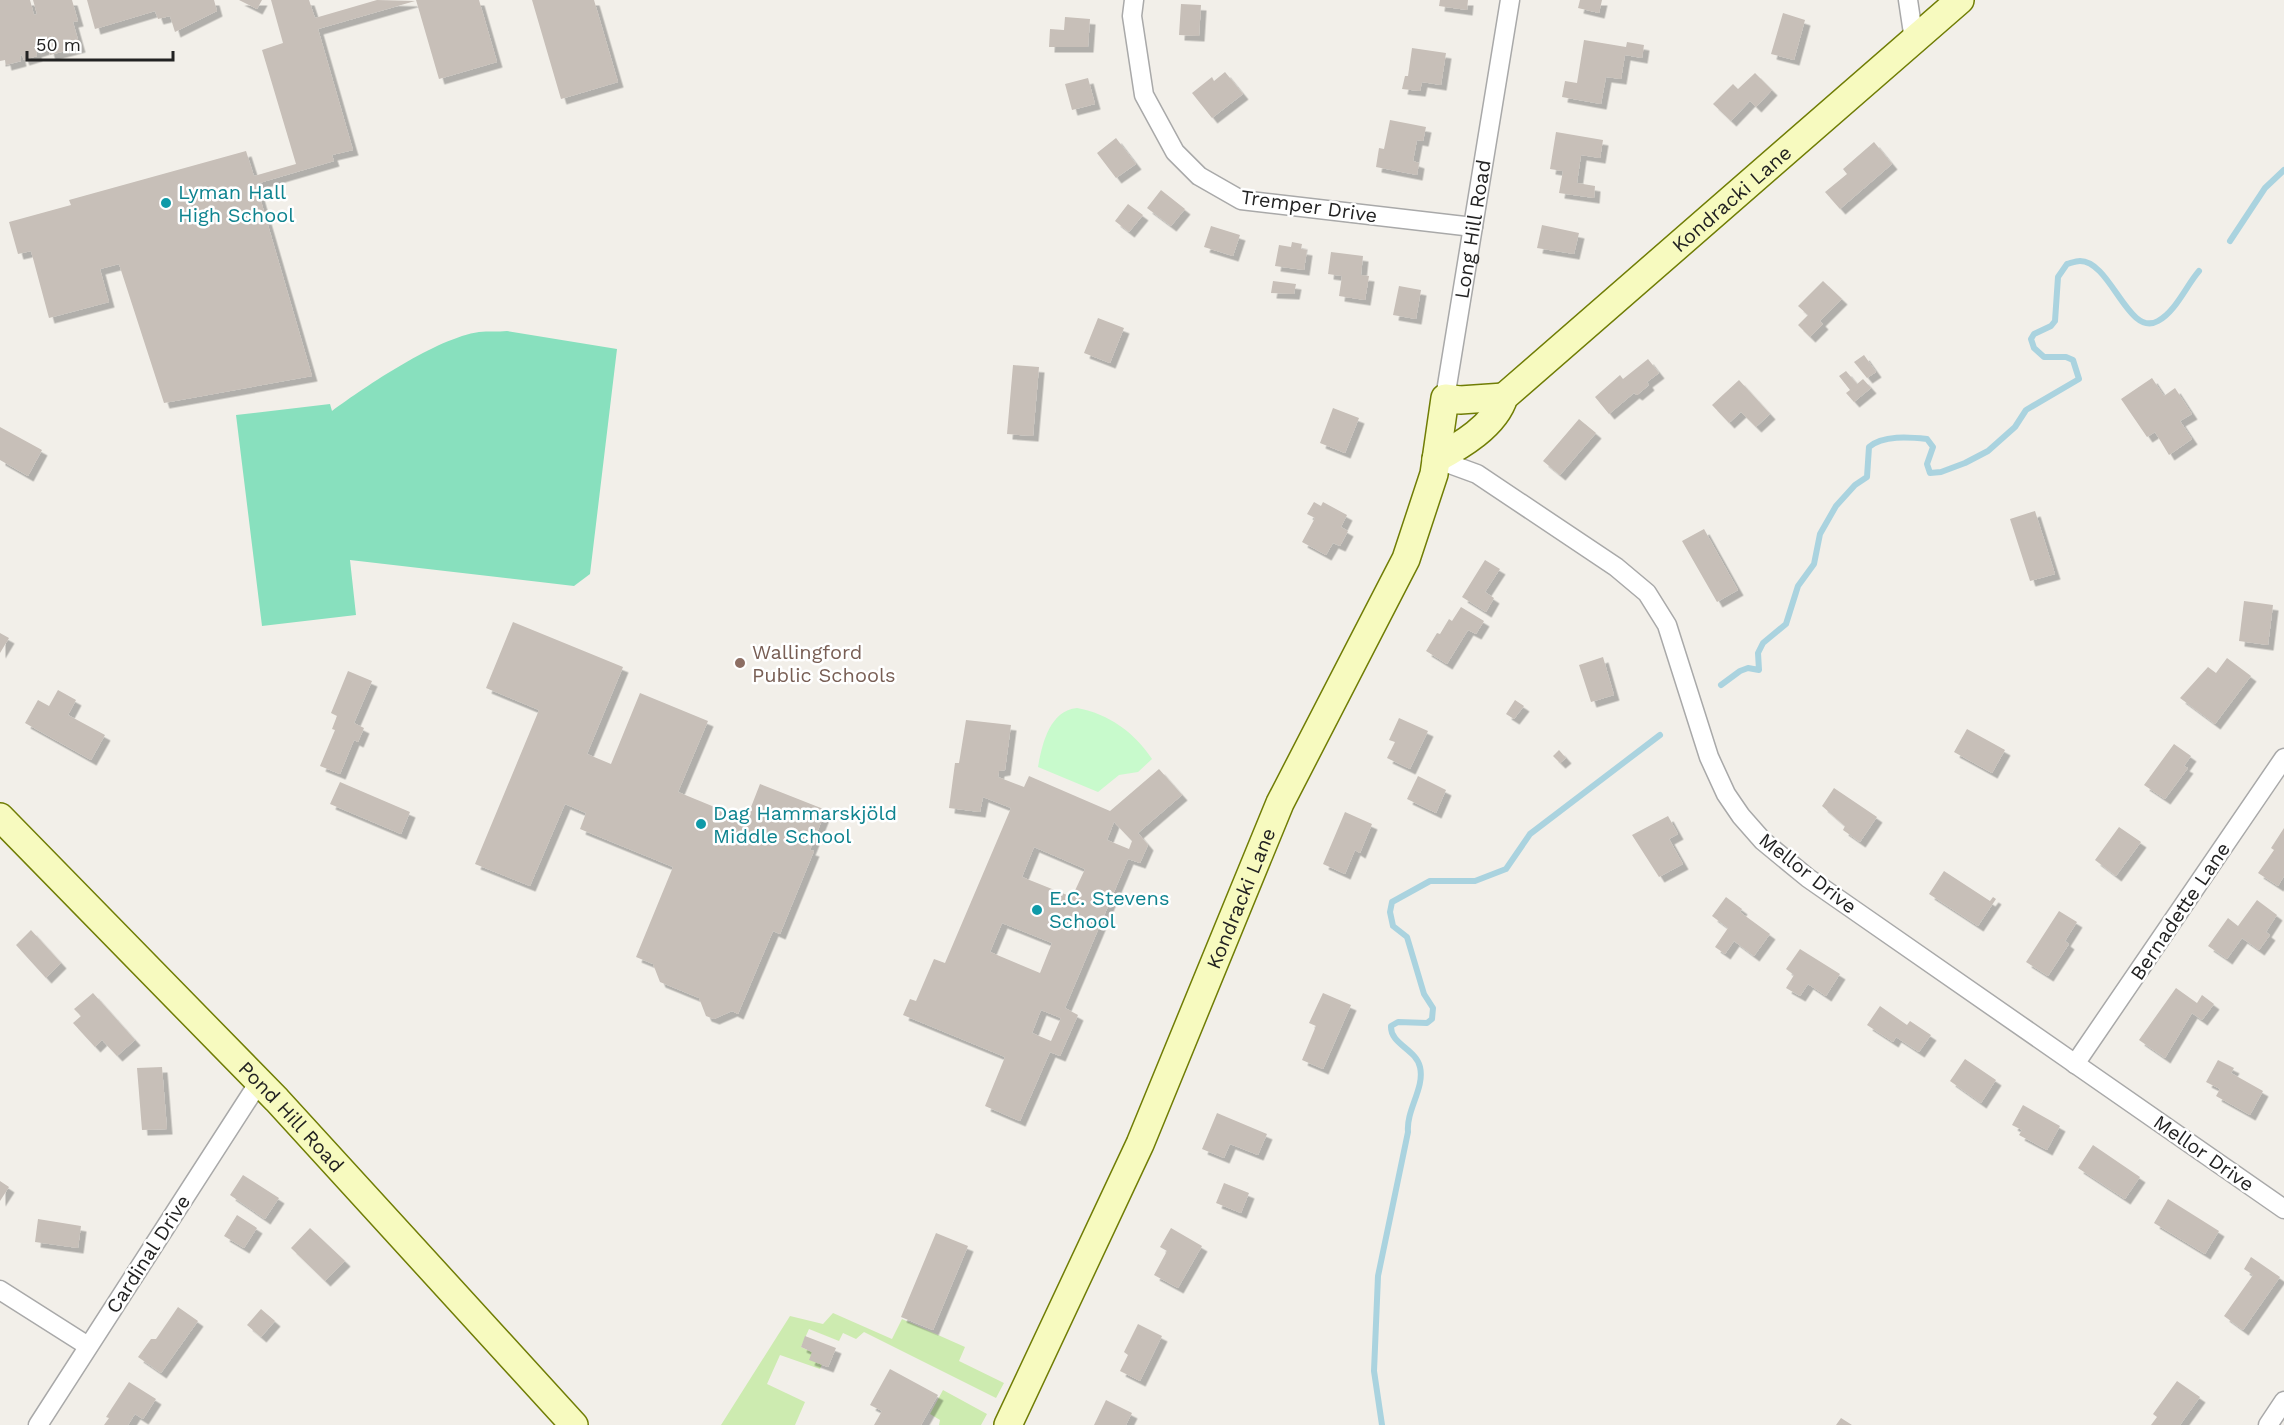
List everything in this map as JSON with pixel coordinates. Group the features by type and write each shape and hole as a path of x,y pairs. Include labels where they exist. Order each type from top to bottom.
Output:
{"main road":[{"name":"Kondracki Lane","path":"1008,1425 1140,1144 1280,803 1406,559 1430,489 1436,459 1469,439 1496,412 1504,397 1960,0"},
{"path":"1444,398 1460,400 1504,397"},
{"name":"Long Hill Road","path":"1436,459 1444,398"},
{"name":"Pond Hill Road","path":"0,817 259,1082 574,1425"}],"street":[{"name":"Tremper Drive","path":"1134,0 1132,16 1144,95 1175,152 1199,176 1240,200 1473,227"},
{"name":"Long Hill Road","path":"1444,398 1510,0"},
{"path":"1908,0 1914,40"},
{"name":"Mellor Drive","path":"1436,459 1476,474 1616,567 1647,593 1667,625 1703,739 1719,781 1741,816 1763,841 1808,878 2284,1209"},
{"name":"Bernadette Lane","path":"2075,1064 2284,758"},
{"name":"Cardinal Drive","path":"38,1425 259,1082"},
{"path":"0,1290 88,1346"},
{"path":"2268,1425 2284,1401"}],"green space":[{"path":"507,331 617,349 590,574 574,586 350,560 356,615 262,626 236,415 330,404 332,411 403,364 443,343 479,332"},
{"path":"1077,708 1100,715 1120,726 1137,740 1152,759 1138,772 1119,775 1098,792 1038,767 1048,730 1053,722 1067,710"},
{"path":"833,1313 892,1339 902,1319 965,1347 959,1361 1004,1383 996,1398 864,1332 856,1339 843,1333 839,1341 809,1329 801,1347 812,1352 822,1364 820,1369 780,1355 767,1384 805,1402 795,1425 721,1425 790,1316 823,1324"},
{"path":"943,1390 987,1414 981,1425 939,1425 940,1420 930,1414"}],"building":[{"path":"0,0 30,0 34,15 37,14 33,0 72,0 78,21 73,22 80,47 50,55 48,48 36,52 37,56 24,60 22,55 20,56 21,61 6,65 5,60 0,61"},
{"path":"87,0 214,0 217,11 175,32 170,16 158,19 155,11 95,29"},
{"path":"239,0 262,0 257,9"},
{"name":"Lyman Hall High School","path":"271,0 309,0 315,18 377,0 415,1 318,29 353,150 332,155 334,161 256,184 312,376 164,403 119,264 100,269 109,302 49,318 31,251 18,254 9,222 71,205 69,200 246,151 254,176 296,164 262,50 283,43"},
{"path":"416,0 479,0 497,62 439,79"},
{"path":"532,0 594,0 618,82 561,99"},
{"path":"1440,0 1468,0 1467,10 1439,6"},
{"path":"1580,0 1602,0 1599,13 1578,8"},
{"path":"1181,4 1201,5 1199,36 1179,35"},
{"path":"1783,13 1805,20 1794,60 1771,54"},
{"path":"1065,17 1090,19 1088,47 1049,47 1050,29 1064,30"},
{"path":"1584,40 1626,47 1627,42 1644,45 1642,58 1625,55 1621,79 1606,77 1601,104 1562,97 1565,81 1577,83"},
{"path":"1412,48 1446,53 1441,85 1422,82 1420,91 1402,89 1405,76 1408,76"},
{"path":"1225,72 1243,94 1212,118 1192,93 1212,77 1214,81"},
{"path":"1755,73 1772,90 1756,107 1750,101 1731,121 1713,104 1733,84 1738,89"},
{"path":"1088,78 1095,104 1072,110 1065,84"},
{"path":"1390,120 1426,127 1423,141 1417,140 1413,161 1419,163 1417,175 1376,167 1379,148 1384,149"},
{"path":"1556,132 1603,140 1600,158 1581,155 1577,183 1595,186 1594,198 1559,193 1563,171 1550,169"},
{"path":"1116,138 1136,164 1116,178 1097,153"},
{"path":"1874,142 1892,164 1840,209 1825,192 1847,174 1843,169"},
{"path":"1161,190 1185,209 1171,226 1147,208"},
{"path":"1128,204 1143,215 1129,232 1115,221"},
{"path":"1542,225 1579,233 1574,254 1537,248"},
{"path":"1211,226 1240,235 1233,256 1204,247"},
{"path":"1292,242 1302,244 1301,249 1307,250 1304,270 1275,266 1279,245 1291,247"},
{"path":"1331,252 1363,256 1361,275 1369,276 1365,300 1339,296 1342,276 1328,274"},
{"path":"1273,281 1296,284 1294,294 1271,293"},
{"path":"1823,281 1842,299 1820,321 1823,324 1810,337 1798,325 1808,315 1798,306"},
{"path":"1399,286 1421,290 1416,319 1393,315"},
{"path":"1098,318 1124,328 1110,363 1084,353"},
{"path":"1864,355 1876,372 1867,378 1854,362"},
{"path":"1648,359 1659,373 1647,382 1649,385 1637,395 1634,393 1609,414 1595,397 1620,375 1623,379"},
{"path":"1013,365 1039,367 1033,436 1007,434"},
{"path":"1846,371 1857,384 1863,379 1871,388 1854,402 1846,393 1850,390 1839,376"},
{"path":"2152,378 2164,396 2175,388 2192,414 2180,421 2192,439 2169,455 2155,432 2147,437 2121,399"},
{"path":"1739,380 1770,414 1756,427 1741,412 1729,423 1712,405"},
{"path":"1333,408 1359,418 1345,453 1320,443"},
{"path":"1579,419 1596,433 1560,475 1543,461"},
{"path":"0,427 42,450 28,476 0,460"},
{"path":"1314,502 1321,506 1323,502 1347,515 1341,527 1348,531 1340,546 1333,543 1326,555 1302,542 1315,518 1307,514"},
{"path":"2035,511 2055,574 2030,581 2010,519"},
{"path":"1704,529 1738,590 1717,602 1682,541"},
{"path":"1485,560 1500,569 1485,592 1494,598 1486,612 1462,597"},
{"path":"2244,601 2273,605 2268,645 2239,641"},
{"path":"1461,607 1484,621 1476,634 1468,630 1447,664 1426,651 1437,633 1440,634 1449,619 1452,621"},
{"name":"Dag Hammarskjöld Middle School","path":"513,622 623,667 587,754 611,764 640,693 708,721 678,792 746,820 760,784 826,810 810,850 814,851 780,934 773,931 738,1014 732,1011 714,1019 706,1016 699,998 660,982 653,964 636,957 673,867 580,829 586,813 565,804 530,886 475,864 539,710 486,688"},
{"path":"0,633 9,638 0,653"},
{"path":"1603,657 1614,695 1591,702 1579,665"},
{"path":"2227,658 2251,676 2215,724 2180,698 2208,667 2216,673"},
{"path":"348,671 372,681 354,723 364,728 358,742 354,740 340,774 320,766 335,730 332,729 337,716 331,713"},
{"path":"58,690 76,700 68,715 105,735 91,760 25,723 38,700 49,706"},
{"path":"1515,700 1524,706 1514,719 1506,714"},
{"path":"1399,718 1428,731 1410,769 1387,758 1395,742 1389,740"},
{"name":"E.C. Stevens School","path":"966,720 1011,725 1005,770 999,771 998,777 1024,787 1029,776 1110,811 1159,769 1182,795 1138,833 1148,845 1140,863 1128,859 1065,1008 1078,1015 1060,1056 1050,1052 1020,1121 985,1106 1005,1057 903,1015 910,999 916,1001 934,959 945,963 1011,808 983,797 980,812 949,808 955,763 959,763","holes":["1114,822 1132,841 1129,849 1107,840","1034,847 1085,869 1072,897 1022,877","1002,923 1052,943 1040,973 990,952","1041,1010 1061,1018 1051,1041 1032,1033"]},
{"path":"1967,729 2005,750 1992,773 1954,752"},
{"path":"2174,744 2191,756 2184,766 2188,768 2165,799 2144,785"},
{"path":"1559,750 1566,758 1560,763 1553,756"},
{"path":"1418,776 1446,790 1436,813 1407,799"},
{"path":"340,782 410,812 401,834 330,804"},
{"path":"1834,788 1877,817 1860,842 1843,830 1845,826 1822,806"},
{"path":"1345,812 1372,824 1360,853 1355,850 1345,874 1323,864"},
{"path":"1668,816 1678,834 1669,839 1683,864 1659,877 1632,835"},
{"path":"2119,827 2141,842 2116,876 2095,860"},
{"path":"2284,828 2284,876 2278,886 2258,873 2274,850 2271,848"},
{"path":"1944,871 1990,901 1993,897 1996,899 1978,926 1929,894"},
{"path":"1726,897 1742,909 1740,912 1770,934 1754,956 1734,941 1725,954 1715,947 1728,928 1712,916"},
{"path":"2257,900 2277,915 2266,932 2270,935 2259,950 2242,938 2227,959 2208,946 2228,918 2238,926"},
{"path":"2059,911 2077,922 2065,941 2069,944 2048,976 2026,962"},
{"path":"31,930 61,963 46,978 16,945"},
{"path":"1800,949 1840,974 1826,996 1808,984 1800,996 1786,988 1794,975 1786,969"},
{"path":"2176,988 2197,1003 2202,995 2214,1004 2202,1020 2192,1013 2165,1058 2139,1040"},
{"path":"93,993 135,1040 117,1056 102,1040 95,1047 73,1023 81,1016 74,1009"},
{"path":"1323,993 1351,1005 1323,1069 1302,1060 1316,1026 1309,1023"},
{"path":"1880,1006 1907,1025 1910,1021 1931,1035 1919,1052 1896,1037 1893,1042 1867,1025"},
{"path":"1965,1059 1996,1080 1981,1103 1950,1081"},
{"path":"2218,1060 2234,1068 2231,1073 2263,1091 2250,1115 2216,1096 2220,1089 2206,1082"},
{"path":"162,1067 167,1129 142,1130 137,1068"},
{"path":"2023,1105 2060,1126 2047,1150 2019,1135 2022,1130 2012,1125"},
{"path":"1217,1113 1267,1134 1258,1155 1230,1144 1224,1158 1202,1149"},
{"path":"2093,1145 2140,1177 2125,1199 2078,1168"},
{"path":"243,1175 279,1198 265,1219 230,1195"},
{"path":"0,1181 9,1187 0,1201"},
{"path":"1224,1183 1249,1193 1241,1213 1216,1203"},
{"path":"2168,1199 2219,1231 2205,1254 2154,1223"},
{"path":"237,1215 257,1228 244,1248 224,1236"},
{"path":"38,1219 81,1226 78,1248 35,1242"},
{"path":"310,1228 345,1261 325,1281 291,1248"},
{"path":"1171,1228 1202,1246 1178,1288 1154,1275 1167,1251 1160,1247"},
{"path":"936,1233 968,1246 933,1330 901,1317"},
{"path":"2251,1257 2280,1277 2243,1330 2224,1316 2253,1275 2244,1269"},
{"path":"178,1307 198,1321 161,1373 138,1357 151,1339 156,1339"},
{"path":"261,1309 275,1321 261,1337 247,1325"},
{"path":"1138,1324 1162,1336 1140,1381 1120,1371 1128,1355 1124,1352"},
{"path":"805,1336 836,1348 828,1367 809,1360 812,1352 801,1347"},
{"path":"890,1369 938,1395 921,1425 874,1425 882,1411 870,1405"},
{"path":"2177,1381 2200,1397 2180,1425 2151,1425 2157,1417 2153,1414"},
{"path":"129,1382 156,1399 143,1419 135,1414 128,1425 104,1425 109,1418 106,1417"},
{"path":"1106,1400 1132,1413 1126,1425 1094,1425"},
{"path":"1841,1418 1852,1425 1836,1425"}],"waterway":[{"path":"2230,241 2265,188 2284,170"},
{"path":"1721,685 1740,671 1748,668 1759,670 1758,653 1763,643 1786,624 1798,586 1814,564 1820,534 1836,506 1855,485 1867,477 1869,447 1881,440 1904,437 1927,439 1933,447 1927,464 1930,473 1941,472 1988,451 2015,427 2026,410 2079,379 2073,360 2066,357 2044,357 2034,348 2031,339 2034,334 2051,326 2055,321 2058,277 2067,264 2080,261 2091,264 2101,273 2128,309 2138,319 2147,323 2164,317 2199,271"},
{"path":"1382,1425 1374,1371 1378,1276 1408,1124 1421,1075 1418,1061 1395,1037 1391,1026 1398,1022 1427,1023 1432,1019 1433,1008 1424,994 1407,937 1393,926 1390,912 1392,902 1430,881 1475,881 1506,869 1530,834 1660,735"}],"place":[{"name":"Lyman Hall High School","path":"166,203"},
{"name":"Wallingford Public Schools","path":"740,663"},
{"name":"Dag Hammarskjöld Middle School","path":"701,824"},
{"name":"E.C. Stevens School","path":"1037,910"}]}
